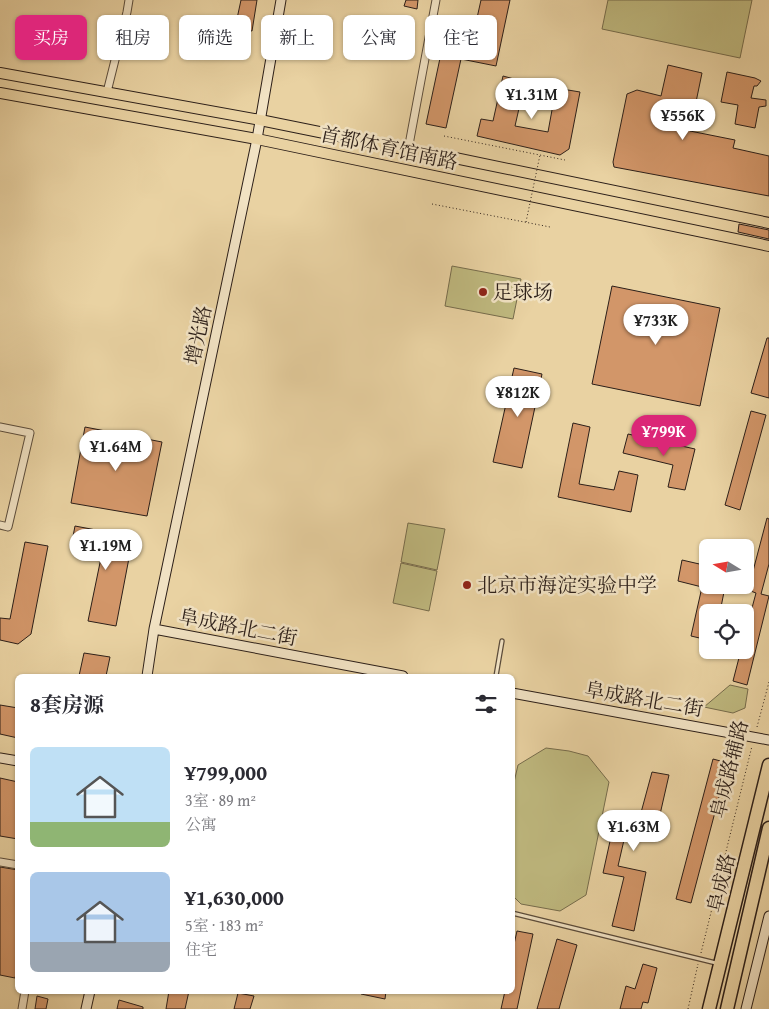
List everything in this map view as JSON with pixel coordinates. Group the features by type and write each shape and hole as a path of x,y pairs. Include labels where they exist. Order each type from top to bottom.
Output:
{"highway":[{"name":"阜成路","path":"709,1009 769,765"},
{"name":"阜成路","path":"727,1009 769,828"}],"main road":[{"name":"首都体育馆南路","path":"0,73 260,120 455,158 769,223"},
{"name":"首都体育馆南路","path":"0,93 257,139 769,246"}],"street":[{"path":"107,92 129,0"},
{"name":"增光路","path":"147,674 154,629 257,139 281,0"},
{"path":"408,150 436,0"},
{"path":"0,427 30,433 8,527 0,525"},
{"name":"阜成路北二街","path":"154,629 392,674"},
{"name":"阜成路北二街","path":"515,694 769,740"},
{"path":"0,758 15,760"},
{"path":"0,862 15,864"},
{"path":"746,1009 769,916"},
{"path":"22,1009 24,994"},
{"path":"86,1009 89,994"}],"lane":[{"path":"496,674 502,641"},
{"path":"515,914 737,968"}],"path":[{"path":"444,136 565,160"},
{"path":"526,222 540,155"},
{"path":"432,204 550,227"},
{"name":"阜成路辅路","path":"688,1009 769,682"}],"shaded area":[{"path":"608,0 752,0 740,58 602,29"},
{"name":"足球场","path":"452,266 521,279 513,319 445,306"},
{"path":"408,523 445,529 437,570 401,562"},
{"path":"401,563 437,571 429,611 393,603"},
{"path":"730,685 748,689 745,708 733,713 704,707"},
{"path":"546,748 569,751 588,756 609,782 586,895 560,911 521,904 515,898 515,778 518,765"}],"building":[{"path":"241,0 257,0 252,31 251,15 238,15"},
{"path":"406,0 418,0 417,9 404,6"},
{"path":"481,0 510,0 496,66 466,60 497,60 497,15 478,15"},
{"path":"440,60 461,60 446,128 426,124"},
{"path":"668,65 702,73 690,131 735,140 733,148 769,156 769,196 614,167 613,162 627,94 637,90 661,96"},
{"path":"727,72 761,81 757,86 754,86 751,98 766,100 766,106 759,107 755,128 735,124 738,105 721,102"},
{"path":"503,76 525,82 515,126 548,132 556,88 580,92 569,149 560,155 477,136 481,119 493,121"},
{"path":"739,224 769,230 769,239 738,232"},
{"path":"612,286 720,308 700,406 592,384"},
{"path":"767,338 769,338 769,398 751,393"},
{"path":"514,368 542,374 522,468 493,462"},
{"path":"751,411 766,415 740,510 725,505"},
{"path":"573,423 590,427 579,484 614,490 619,471 638,475 631,512 558,497"},
{"path":"85,427 162,442 147,516 71,503"},
{"path":"628,434 695,449 685,490 668,487 673,465 623,453"},
{"path":"767,518 769,519 769,564 761,594 769,596 754,657 753,604 756,593 754,592 754,567"},
{"path":"75,526 133,537 116,626 88,621 102,553 71,547"},
{"path":"25,542 48,546 31,634 18,644 0,640 0,618 10,619"},
{"path":"682,560 699,564 699,586 678,581"},
{"path":"700,594 724,594 722,604 699,604 699,638 691,636"},
{"path":"84,653 110,657 106,674 79,674"},
{"path":"739,659 753,659 747,685 733,681"},
{"path":"0,705 15,708 15,737 0,734"},
{"path":"713,759 728,763 691,903 676,899"},
{"path":"652,772 669,775 656,832 627,827 618,866 646,872 634,931 612,926 624,877 603,873 616,814 639,820"},
{"path":"0,778 15,781 15,838 0,836"},
{"path":"0,867 15,870 15,978 0,975"},
{"path":"517,931 533,934 517,1009 501,1009 504,994 515,994 515,940"},
{"path":"557,939 577,945 559,1009 537,1009"},
{"path":"643,964 657,968 648,1003 643,1002 641,1009 620,1009 626,986 635,989"},
{"path":"168,994 188,994 185,1009 166,1009"},
{"path":"238,994 254,996 250,1009 234,1009"},
{"path":"361,994 386,994 385,999"},
{"path":"37,996 48,999 46,1009 35,1009"},
{"path":"119,1000 143,1007 143,1009 117,1009"}],"place":[{"name":"足球场","path":"483,292"},
{"name":"北京市海淀实验中学","path":"467,585"}]}
